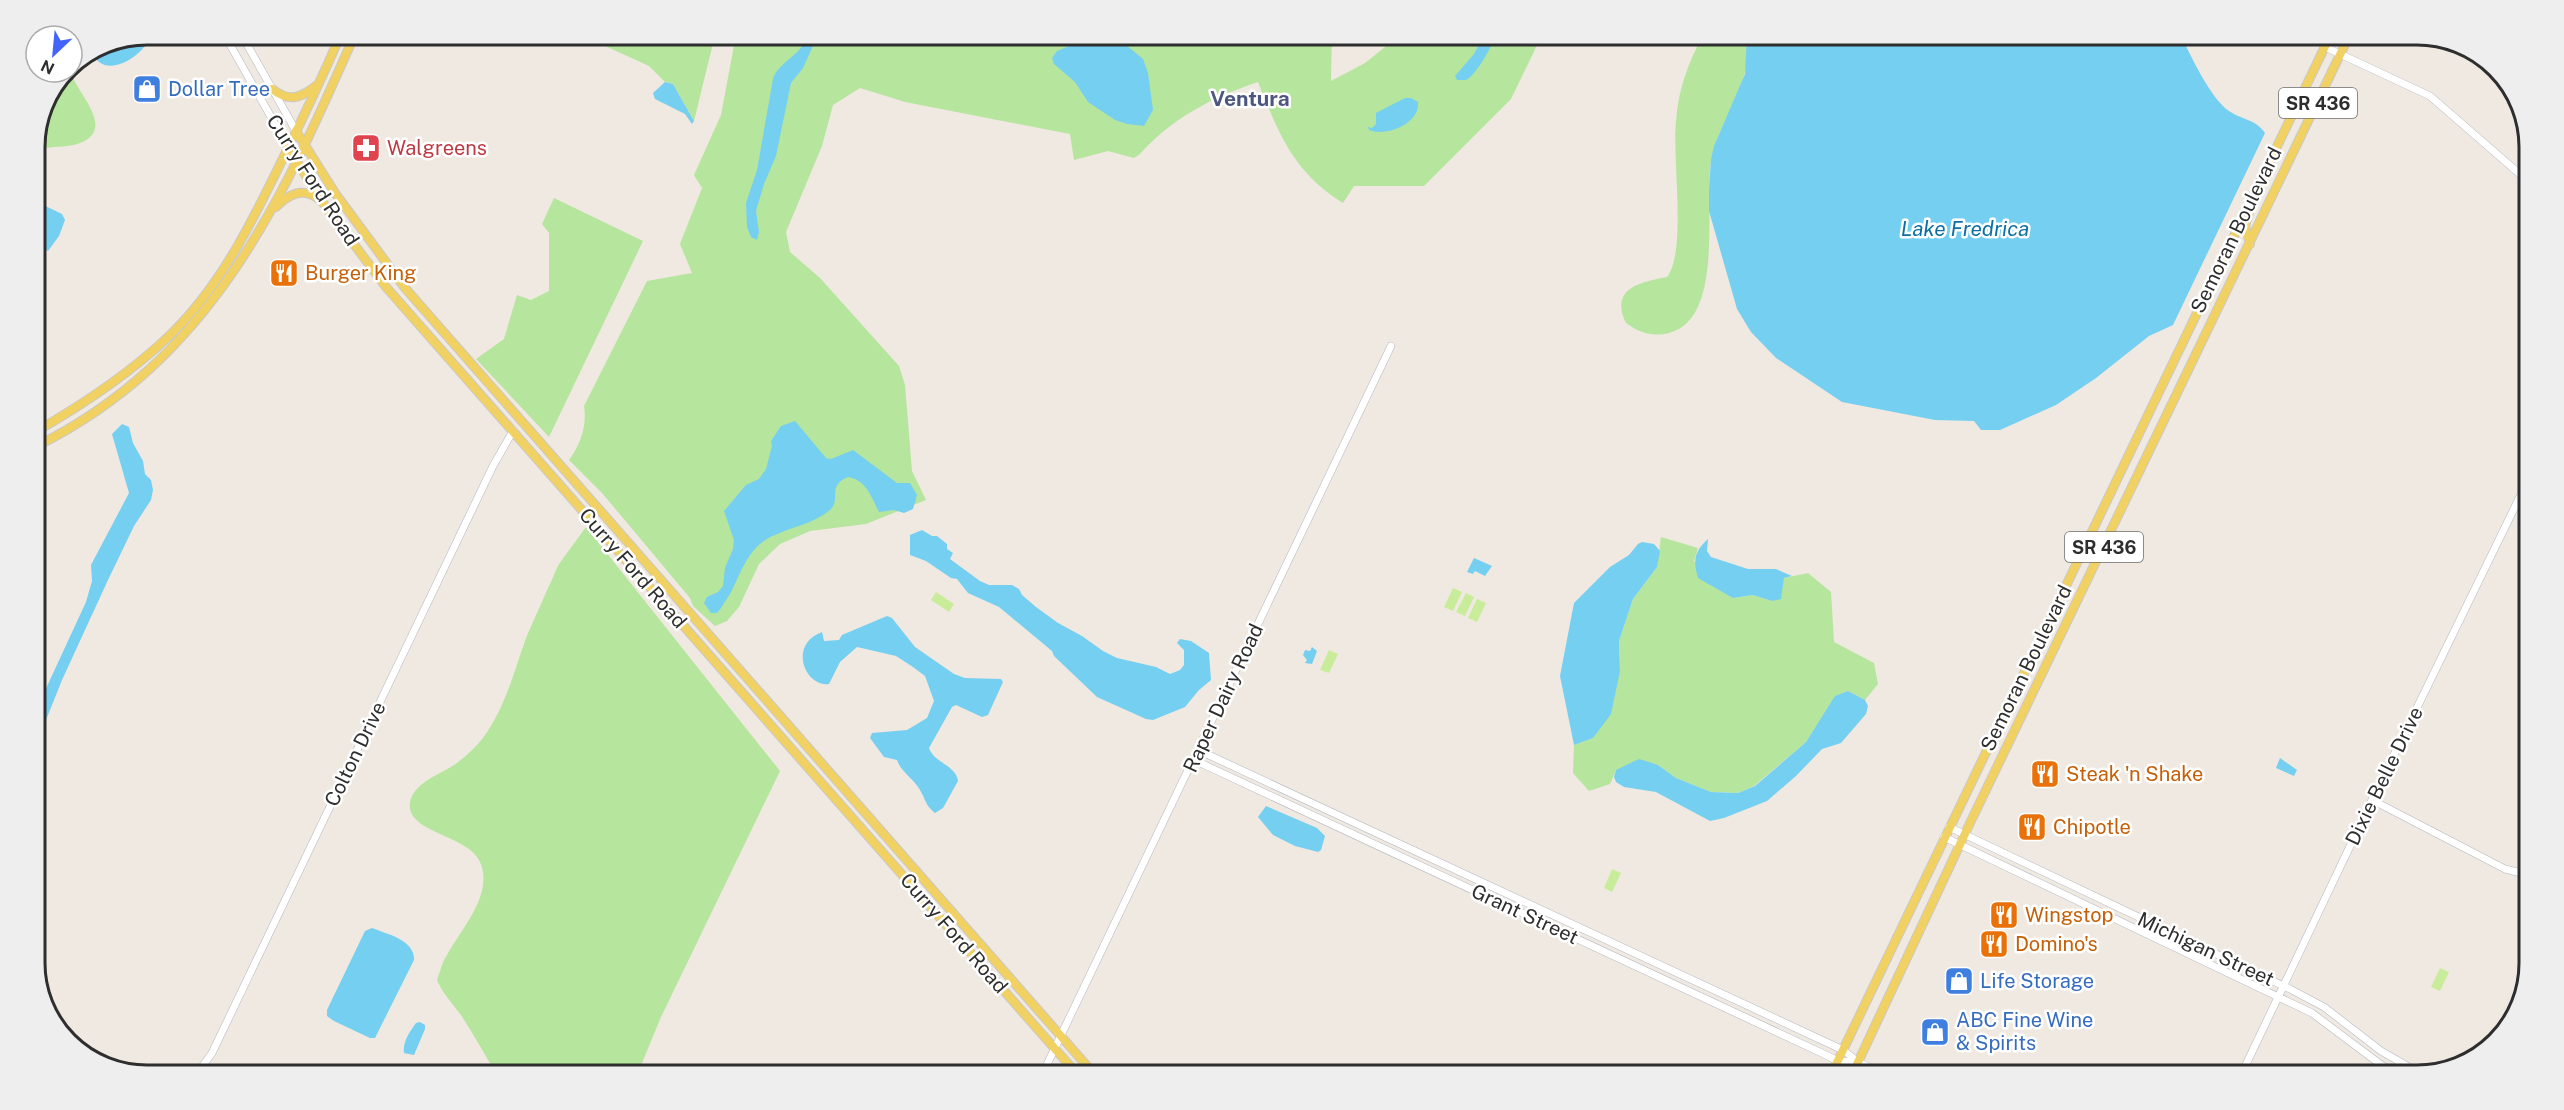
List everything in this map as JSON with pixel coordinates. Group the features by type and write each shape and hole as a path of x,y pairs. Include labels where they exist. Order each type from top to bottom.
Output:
{"main road":[{"path":"150,371 150,362 169,336 198,304 240,244 336,45"},
{"path":"45,441 111,402 150,371 217,297 271,212 349,45"},
{"name":"Semoran Boulevard","path":"1857,1065 1960,845 2345,45"},
{"name":"Semoran Boulevard","path":"1836,1065 2325,47"},
{"path":"272,89 288,99 298,98 318,84"},
{"name":"Curry Ford Road","path":"296,131 370,244 398,279 1086,1065"},
{"name":"Curry Ford Road","path":"288,147 320,199 369,266 1069,1065"},
{"path":"271,212 286,197 296,192 313,195 320,199"},
{"path":"2250,244 2245,226 2254,193"},
{"path":"426,332 438,339 507,417 517,416"},
{"path":"45,426 83,404 130,370 169,336"},
{"path":"111,402 132,377 130,370"},
{"path":"513,431 529,437 606,524 618,531"},
{"path":"910,884 924,891 952,924 963,925"},
{"path":"965,947 976,948 1026,996"}],"street":[{"name":"Curry Ford Road","path":"230,45 288,147"},
{"name":"Curry Ford Road","path":"247,45 296,131"},
{"path":"2325,47 2430,96 2519,173"},
{"name":"Raper Dairy Road","path":"1047,1065 1391,346"},
{"name":"Colton Drive","path":"204,1065 212,1053 488,476 513,431"},
{"name":"Dixie Belle Drive","path":"2246,1065 2519,499"},
{"name":"Grant Street","path":"1198,750 1843,1050 1864,1065"},
{"name":"Grant Street","path":"1194,760 1838,1061 1858,1062"},
{"path":"2372,800 2505,869 2519,872"},
{"name":"Michigan Street","path":"1949,827 2283,986 2324,1008 2381,1051 2405,1065"},
{"name":"Michigan Street","path":"1944,837 2279,996 2329,1023 2382,1065"}],"green space":[{"path":"603,45 713,45 694,121 673,84 665,82 649,66"},
{"path":"734,45 1332,45 1331,81 1365,63 1388,45 1537,45 1511,99 1424,186 1354,186 1343,203 1326,191 1300,165 1281,135 1258,82 1208,102 1193,111 1165,130 1134,158 1108,151 1074,160 1070,134 905,102 860,88 833,105 822,146 786,232 790,252 820,278 899,366 905,385 912,471 926,500 866,524 810,531 780,544 759,564 739,607 727,621 715,626 693,606 690,598 602,493 569,460 582,434 585,420 584,406 647,281 692,273 680,244 702,188 694,175 721,115"},
{"path":"1698,45 1747,45 1744,76 1717,139 1711,161 1708,258 1705,284 1698,306 1687,323 1669,333 1652,334 1641,332 1626,323 1622,302 1630,289 1647,281 1667,277 1673,264 1678,226 1675,138 1677,110"},
{"path":"67,84 77,84 92,110 95,129 90,137 69,146 45,148 45,140 53,108 62,90"},
{"path":"554,198 643,241 549,437 476,359 504,339 517,295 531,300 549,291 549,233 542,224"},
{"path":"586,527 780,771 661,1017 641,1065 491,1065 466,1022 437,980 445,958 475,910 483,885 483,872 479,860 472,852 417,821 411,813 412,796 422,784 464,757 491,726 513,677 526,638 558,567"},
{"path":"1661,537 1698,548 1694,561 1733,598 1753,595 1772,601 1784,578 1808,573 1831,592 1834,642 1874,663 1878,684 1865,700 1848,691 1836,696 1806,742 1754,786 1738,793 1711,792 1676,778 1658,765 1616,770 1610,784 1589,791 1573,773 1574,745 1593,738 1599,729 1620,671 1619,641 1633,599 1657,567"},
{"path":"1453,588 1462,592 1453,611 1444,607"},
{"path":"936,592 954,604 949,612 931,600"},
{"path":"1466,593 1474,597 1465,616 1456,612"},
{"path":"1477,599 1486,603 1477,622 1468,618"},
{"path":"1329,650 1338,654 1329,673 1320,670"},
{"path":"1612,869 1621,873 1612,892 1604,888"},
{"path":"2440,968 2449,972 2440,991 2431,987"}],"water":[{"path":"145,45 141,51 123,63 113,66 105,65 97,60 108,53 127,47"},
{"path":"813,45 803,68 791,83 776,156 756,211 759,232 757,240 751,237 747,227 746,203 757,170 773,79 780,67 801,47"},
{"path":"1071,45 1126,45 1143,59 1148,73 1153,110 1144,126 1115,120 1088,102 1075,82 1054,64 1052,58 1057,51"},
{"path":"1479,45 1491,45 1474,73 1466,80 1457,80 1455,76"},
{"name":"Lake Fredrica","path":"1746,45 2186,45 2202,76 2222,105 2234,114 2253,122 2265,133 2173,325 2149,336 2096,378 2056,405 2000,430 1981,430 1974,421 1935,420 1842,402 1776,358 1751,332 1737,309 1709,211 1711,159 1714,146 1745,74"},
{"path":"665,82 673,84 694,121 692,124 685,114 655,99 653,93"},
{"path":"1405,98 1418,102 1414,117 1393,130 1376,132 1369,130 1368,127 1372,128 1376,124 1376,113"},
{"path":"45,206 62,214 65,220 59,236 48,251 45,249"},
{"path":"795,421 826,458 831,459 853,450 897,483 910,483 917,495 913,509 904,513 894,510 879,512 864,485 848,477 838,484 835,501 830,510 817,519 775,535 760,544 749,557 721,608 717,613 711,613 704,603 707,597 718,592 723,586 725,568 733,549 734,540 724,511 746,485 759,479 766,469 772,446 771,441 781,426"},
{"path":"122,424 129,427 133,443 143,461 145,474 151,480 153,490 151,500 134,526 108,580 45,722 45,691 86,602 92,581 91,565 129,493 112,434"},
{"path":"922,530 932,536 937,536 947,544 947,549 953,553 950,559 980,581 989,585 1012,585 1058,623 1117,658 1156,667 1170,674 1180,670 1184,665 1184,650 1177,643 1180,639 1191,641 1209,653 1211,680 1185,707 1153,720 1097,697 1054,656 1052,651 999,607 968,593 957,579 951,578 926,561 910,555 910,535"},
{"path":"1708,539 1707,551 1711,557 1748,569 1776,569 1792,576 1784,578 1781,599 1772,601 1753,595 1733,598 1698,578 1695,566 1697,552"},
{"path":"1642,542 1654,544 1660,551 1657,567 1633,599 1619,641 1620,671 1611,714 1593,738 1574,745 1560,676 1574,603 1610,567 1629,555"},
{"path":"1474,558 1492,566 1485,576 1475,571 1473,574 1467,572"},
{"path":"887,616 892,618 915,647 954,674 965,678 1001,679 1003,682 988,715 982,717 956,705 952,707 929,748 935,757 953,771 958,781 943,808 935,813 897,760 884,757 870,738 872,733 907,730 927,718 934,701 925,676 896,656 857,647 840,662 829,684 813,679 807,673 804,664 805,646 811,638 822,632 824,641 839,640 842,635"},
{"path":"1312,647 1317,651 1312,664 1305,663 1307,660 1303,655 1305,650 1310,651"},
{"path":"1848,691 1865,700 1868,706 1866,714 1841,743 1822,749 1767,801 1724,818 1710,821 1656,792 1624,787 1616,782 1614,777 1616,770 1639,759 1658,765 1676,778 1711,792 1738,793 1755,786 1806,742 1835,696"},
{"path":"2280,758 2297,770 2294,776 2276,768"},
{"path":"1266,806 1317,828 1325,836 1321,850 1318,852 1295,846 1273,835 1258,817"},
{"path":"372,928 392,935 405,943 410,947 414,960 375,1038 370,1038 327,1016 327,1010 365,931"},
{"path":"420,1022 425,1025 425,1029 414,1055 404,1053 407,1037 416,1023"}],"place":[{"name":"Dollar Tree","path":"147,89"},
{"name":"Walgreens","path":"366,148"},
{"name":"Burger King","path":"284,273"},
{"name":"Steak 'n Shake","path":"2045,774"},
{"name":"Chipotle","path":"2032,827"},
{"name":"Wingstop","path":"2004,915"},
{"name":"Domino's","path":"1994,944"},
{"name":"Life Storage","path":"1959,981"},
{"name":"ABC Fine Wine & Spirits","path":"1935,1032"}],"district":[{"name":"Ventura","path":"1250,98"}]}
